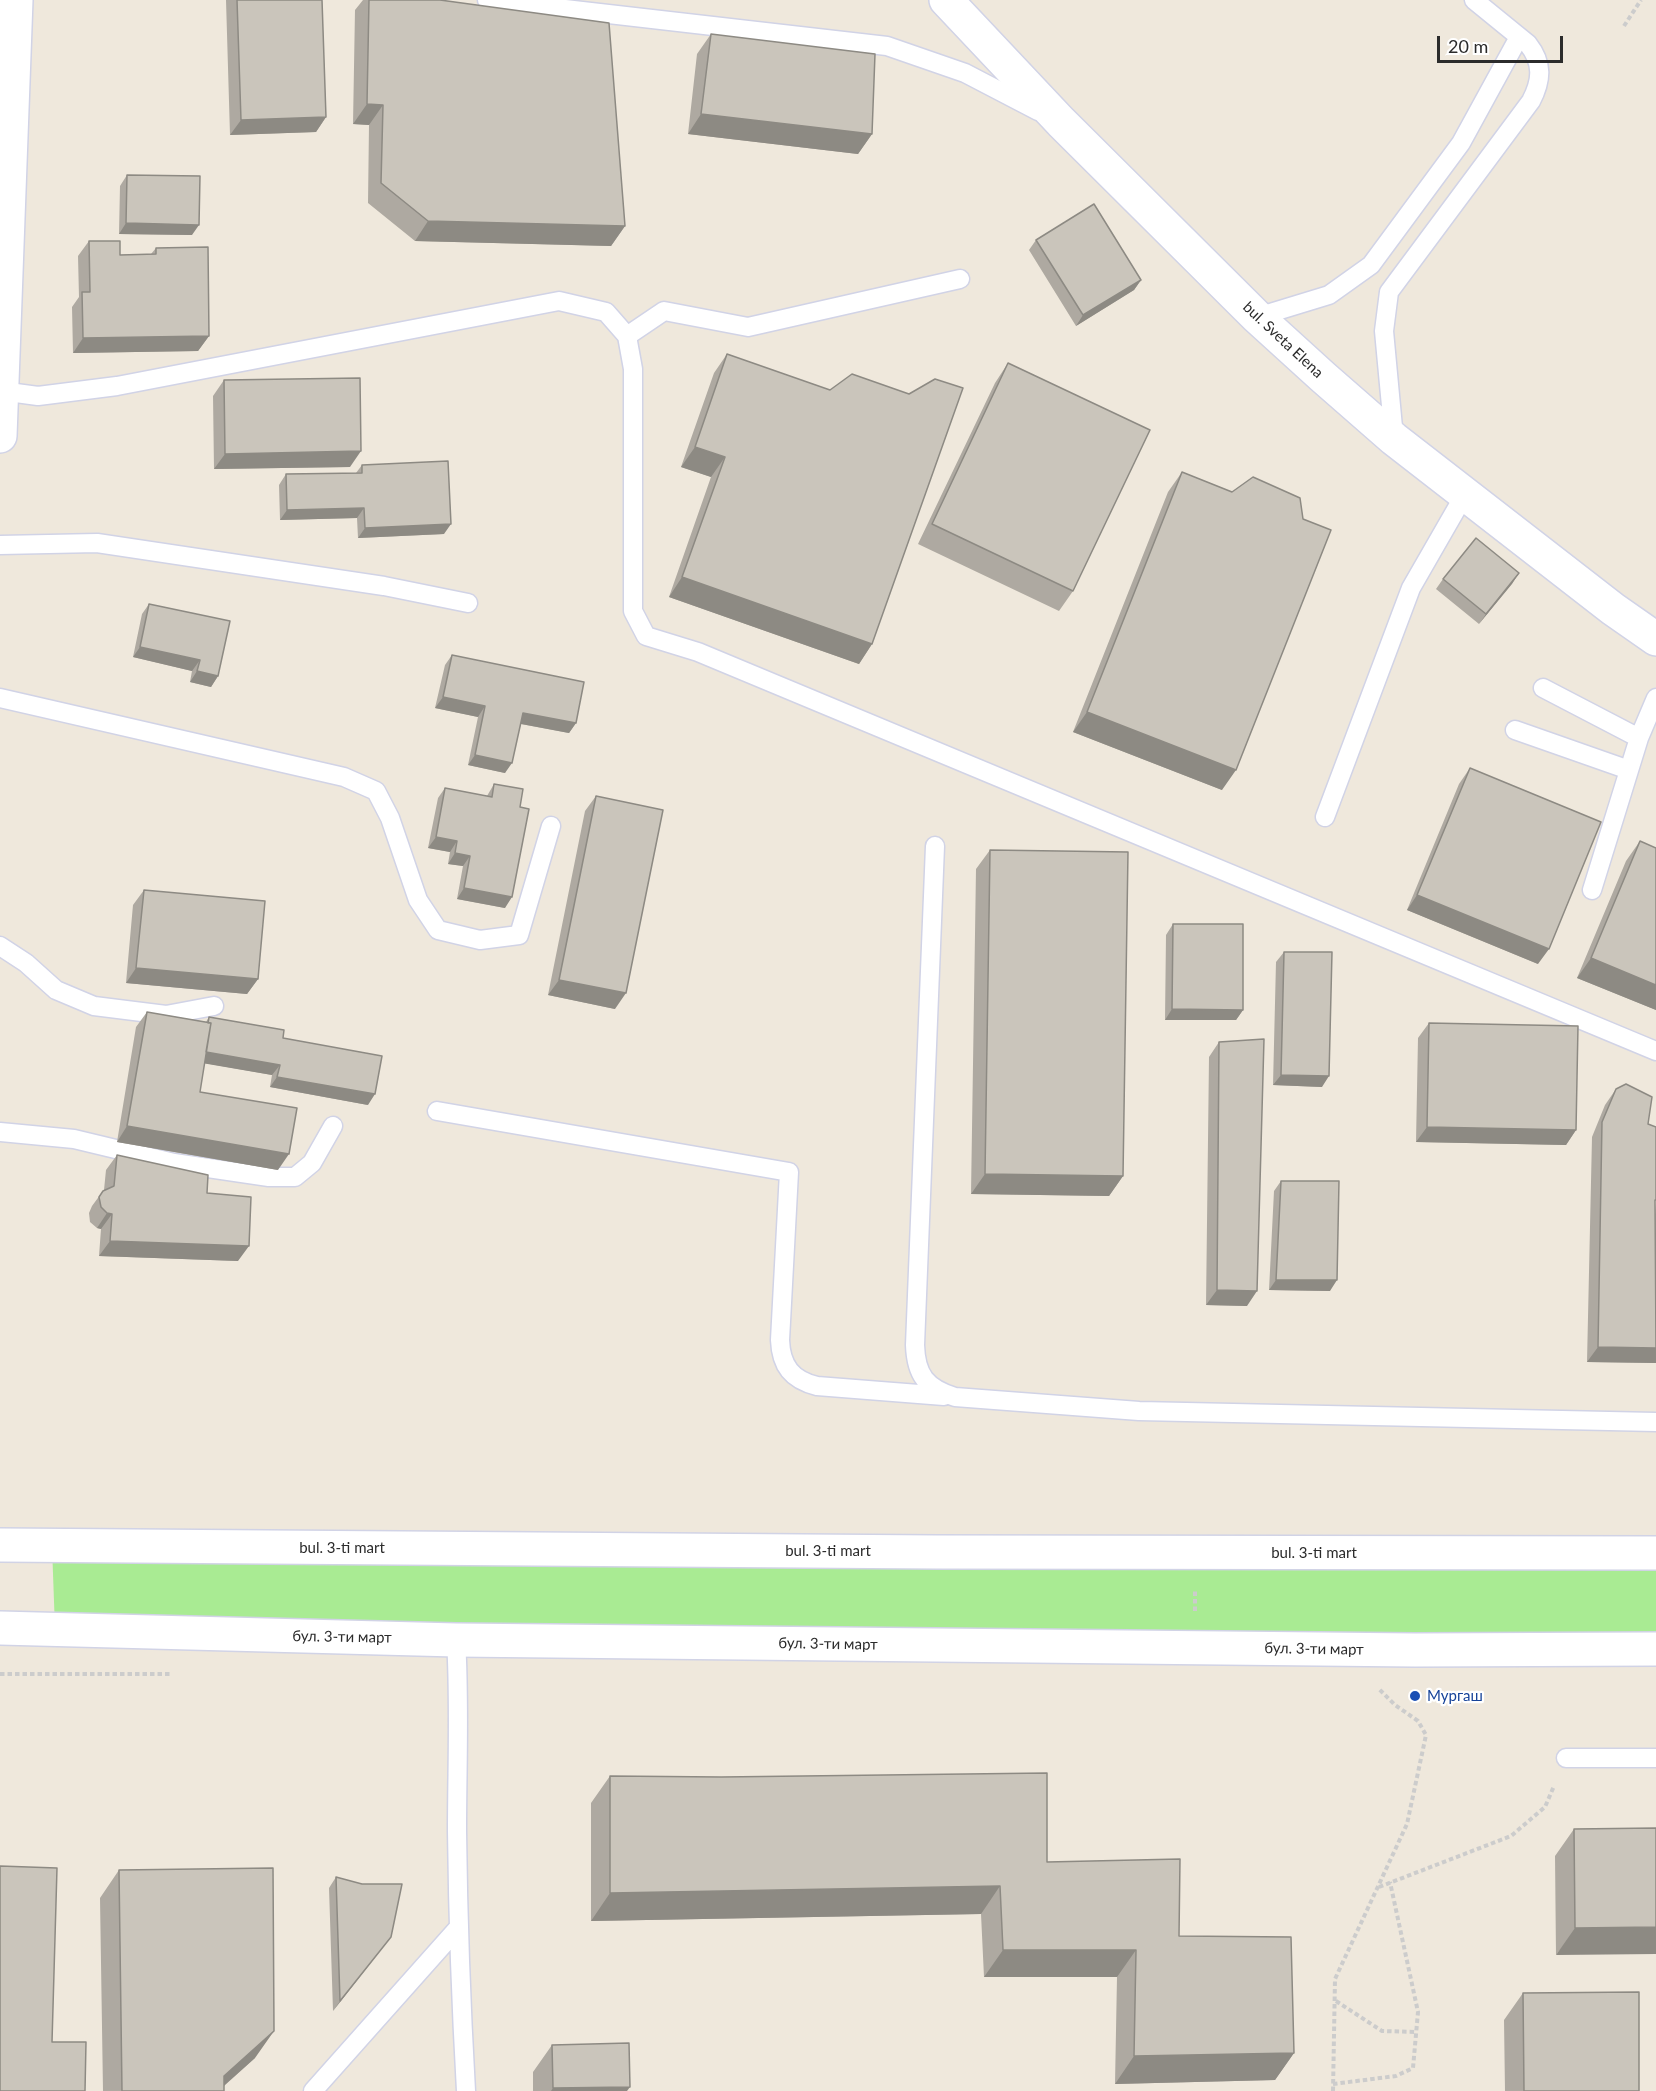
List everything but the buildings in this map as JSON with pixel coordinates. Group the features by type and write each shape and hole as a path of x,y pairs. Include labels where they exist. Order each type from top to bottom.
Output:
{"street":[{"path":"0,436 16,0"},
{"name":"bul. Sveta Elena","path":"946,0 1061,122 1257,317 1323,377 1394,439 1613,609 1656,639"},
{"name":"bul. 3-ti mart","path":"0,1545 1195,1553 1656,1553"},
{"name":"бул. 3-ти март","path":"0,1628 456,1640 1341,1649 1656,1649"}],"lane":[{"path":"487,0 887,46 965,73 1061,122"},
{"path":"1394,439 1384,331 1389,292 1532,101 1541,75 1535,53 1474,0"},
{"path":"1257,317 1329,295 1371,265 1461,143 1519,37"},
{"path":"627,336 664,310 748,327 960,279"},
{"path":"2,391 38,396 117,386 559,301 606,312 627,336 633,369 633,611 646,636 698,652 1656,1051"},
{"path":"1325,817 1411,588 1465,494"},
{"path":"0,544 97,543 384,586 468,603"},
{"path":"1543,688 1639,738"},
{"path":"0,698 344,777 376,790 390,818 418,900 438,930 480,940 519,935 550,826"},
{"path":"1592,890 1639,738 1656,698"},
{"path":"1515,730 1629,770"},
{"path":"934,846 915,1345 920,1373 929,1385 955,1397"},
{"path":"0,946 26,963 56,990 94,1006 166,1015 214,1006"},
{"path":"437,1111 789,1172 780,1353 793,1376 804,1383 817,1386 1139,1411 1656,1422"},
{"path":"0,1132 74,1139 174,1163 269,1177 295,1177 312,1163 333,1126"},
{"path":"456,1640 458,1928 465,2091"},
{"path":"1566,1758 1656,1758"},
{"path":"313,2091 458,1928"}],"path":[{"path":"1624,26 1641,0"},
{"path":"1194,1647 1195,1553"},
{"path":"1333,2091 1335,1979 1407,1824 1426,1734 1418,1721 1395,1705 1341,1649"},
{"path":"1378,1887 1511,1836 1545,1807 1566,1758"},
{"path":"1333,2084 1396,2076 1413,2068 1418,2013 1390,1882"},
{"path":"1335,2001 1382,2031 1416,2032"}],"green space":[{"path":"52,1546 1656,1553 1656,1646 55,1629"}],"place":[{"name":"Мургаш","path":"1415,1696"}]}
